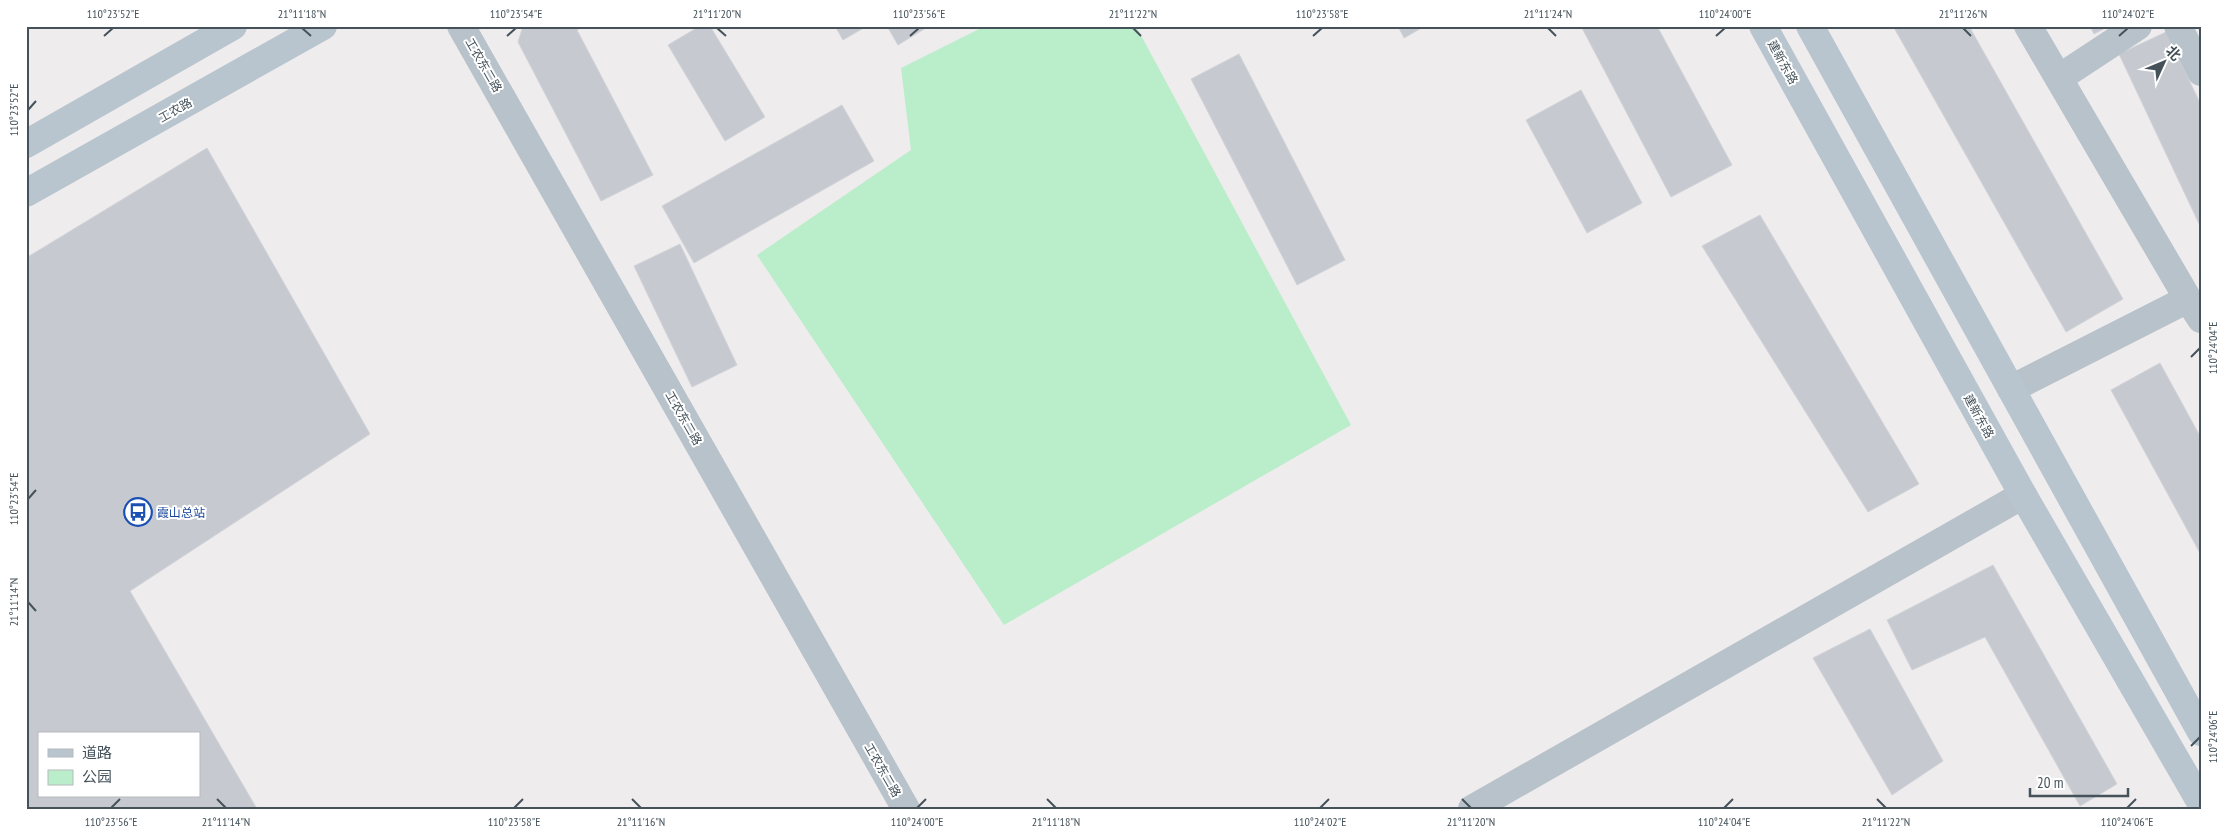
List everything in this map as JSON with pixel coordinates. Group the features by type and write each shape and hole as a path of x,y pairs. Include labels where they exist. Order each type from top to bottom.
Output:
{"street":[{"path":"26,144 233,26"},
{"name":"工农路","path":"26,193 324,26"},
{"name":"工农东二路","path":"461,26 906,809"},
{"name":"建新东路","path":"1763,26 2023,495 2201,803"},
{"path":"1810,26 2201,732"},
{"path":"2011,389 2195,309 2028,26"},
{"path":"2059,78 2138,26"},
{"path":"2178,26 2201,72"},
{"path":"1472,809 2023,495"}],"green space":[{"path":"985,26 1136,26 1351,425 1004,625 757,255 911,150 901,68"}],"building":[{"path":"523,26 584,26 577,30 653,175 601,201 518,42"},
{"path":"700,26 710,26 765,117 725,141 668,45"},
{"path":"835,26 867,26 843,40"},
{"path":"887,26 929,26 898,45"},
{"path":"1398,26 1425,26 1404,38"},
{"path":"1581,26 1657,26 1732,165 1671,197"},
{"path":"1893,26 1969,26 2123,299 2066,332"},
{"path":"2090,26 2109,26 2094,34"},
{"path":"2166,32 2201,105 2201,228 2119,54"},
{"path":"1239,54 1345,260 1297,285 1191,79"},
{"path":"1581,90 1642,203 1587,233 1526,120"},
{"path":"842,105 874,161 694,263 662,206"},
{"name":"霞山总站","path":"207,148 370,434 130,591 257,809 26,809 26,258"},
{"path":"1760,215 1919,484 1868,512 1702,246"},
{"path":"680,244 737,365 692,387 634,266"},
{"path":"2160,363 2201,438 2201,555 2111,390"},
{"path":"1993,565 2117,784 2080,806 1985,637 1912,670 1887,620"},
{"path":"1870,629 1943,761 1892,795 1813,658"}],"place":[{"name":"霞山总站","path":"138,512"}]}
